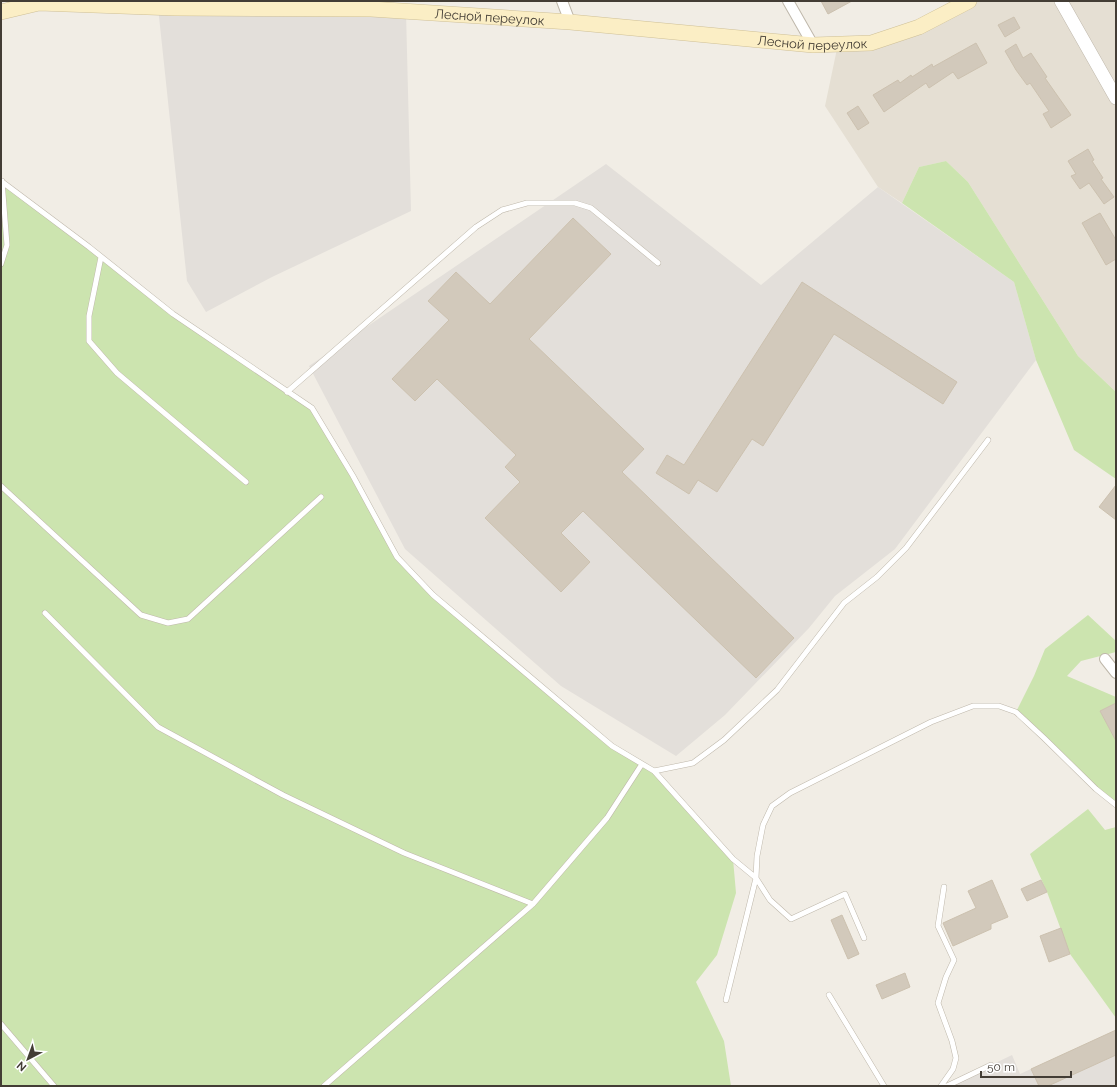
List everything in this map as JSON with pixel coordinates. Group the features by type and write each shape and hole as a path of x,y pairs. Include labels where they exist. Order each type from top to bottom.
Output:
{"main road":[{"name":"Лесной переулок","path":"1,12 30,3 369,5 813,45 871,43 919,27 969,1"}],"street":[{"path":"562,1 570,22"},
{"path":"788,1 813,45"},
{"path":"1061,1 1116,98"},
{"path":"1105,659 1116,672"}],"lane":[{"path":"2,181 173,314 312,408 353,476 397,557 433,595 612,746 654,771 733,859 756,878 770,900 791,919 845,894 864,938"},
{"path":"1,264 7,245 2,181"},
{"path":"287,392 476,227 502,210 527,203 575,204 591,208 658,263"},
{"path":"100,257 89,316 89,341 117,373 246,482"},
{"path":"654,771 693,764 724,740 777,690 844,603 877,577 906,548 988,440"},
{"path":"1,486 141,615 168,622 188,619 321,497"},
{"path":"45,613 158,727 283,795 404,853 532,904"},
{"path":"726,1000 756,878 757,856 763,824 772,806 790,793 931,722 973,706 999,706 1016,712 1096,789 1116,805"},
{"path":"324,1086 532,904 607,818 642,764"},
{"path":"942,1086 953,1069 956,1058 952,1041 938,1004 946,977 954,960 938,926 944,887"},
{"path":"829,995 884,1086"},
{"path":"1,1024 54,1086"},
{"path":"947,1086 991,1065"}],"shaded area":[{"path":"969,1 1116,1 1116,392 1078,356 968,182 946,161 919,167 902,203 878,187 825,106 838,44 871,43"},
{"path":"158,7 406,12 411,211 272,277 206,312 187,281"},
{"path":"606,164 761,285 878,187 1014,282 1036,360 895,549 835,596 809,628 725,715 676,756 561,686 405,549 309,366"},
{"path":"1116,1030 1116,1086 948,1086 1012,1055 1020,1074"}],"green space":[{"path":"946,161 968,182 1078,356 1116,392 1116,479 1074,450 1036,360 1014,282 902,203 919,167"},
{"path":"1,181 173,314 312,408 397,557 433,595 612,746 654,771 733,859 736,893 717,955 696,982 724,1041 731,1086 1,1086"},
{"path":"1088,615 1116,641 1116,652 1081,661 1067,676 1116,697 1116,703 1100,711 1116,741 1116,805 1016,712 1034,676 1045,649"},
{"path":"1088,809 1105,830 1116,827 1116,1018 1070,954 1047,892 1030,854"}],"building":[{"path":"821,1 852,1 828,14"},
{"path":"1014,17 1020,28 1005,37 998,25"},
{"path":"976,43 987,63 958,79 953,72 929,88 926,83 884,112 873,95 898,80 900,83 911,75 912,77 932,64 933,67"},
{"path":"1016,44 1023,58 1031,53 1047,77 1045,78 1071,115 1051,128 1043,114 1049,111 1030,83 1027,85 1016,70 1005,51"},
{"path":"858,106 869,123 858,130 847,113"},
{"path":"1088,149 1094,160 1092,161 1103,178 1101,179 1114,197 1104,204 1089,183 1080,189 1071,176 1076,174 1068,161"},
{"path":"1100,213 1116,240 1116,259 1106,265 1082,223"},
{"path":"573,218 611,254 529,339 644,449 622,472 794,638 756,678 583,511 561,533 590,562 561,592 485,518 520,482 505,467 516,455 437,379 415,401 392,379 449,320 428,301 456,272 490,304"},
{"path":"802,282 957,382 943,404 834,334 763,446 752,439 717,492 698,480 689,494 656,473 667,455 684,465"},
{"path":"1116,485 1116,520 1099,507"},
{"path":"1116,703 1116,741 1100,711"},
{"path":"992,880 1008,917 991,924 991,929 953,946 943,923 976,908 968,891"},
{"path":"1041,880 1047,892 1027,901 1021,889"},
{"path":"842,915 859,954 848,959 831,920"},
{"path":"1061,928 1070,954 1049,962 1040,936"},
{"path":"905,973 910,987 882,999 876,985"},
{"path":"1116,1030 1116,1055 1048,1086 1039,1086 1031,1069"}]}
